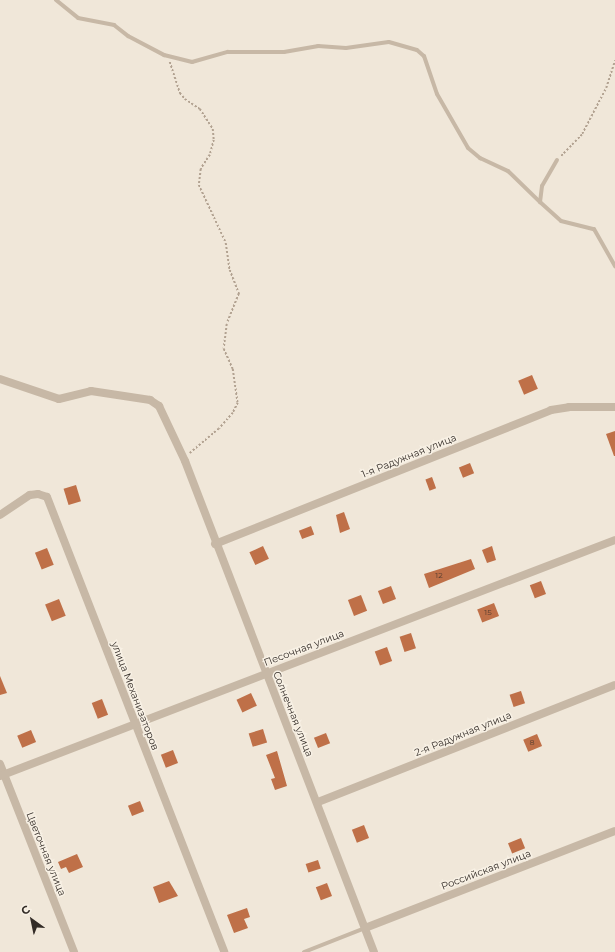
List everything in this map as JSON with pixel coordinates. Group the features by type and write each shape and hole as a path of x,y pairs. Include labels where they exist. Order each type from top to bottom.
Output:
{"street":[{"name":"Солнечная улица","path":"0,379 59,399 91,391 150,400 159,406 185,461 215,544 318,802 374,952"},
{"name":"1-я Радужная улица","path":"215,544 551,410 569,407 615,407"},
{"name":"улица Механизаторов","path":"0,515 30,495 38,494 47,497 224,952"},
{"name":"Песочная улица","path":"2,775 615,540"},
{"name":"2-я Радужная улица","path":"318,802 615,685"},
{"name":"Цветочная улица","path":"0,764 2,775 74,952"},
{"name":"Российская улица","path":"365,928 615,831"}],"lane":[{"path":"56,0 78,18 114,25 128,36 164,55 192,62 228,52 284,52 318,46 346,48 388,42 417,50 424,56 438,94 468,148 480,158 508,170 561,221 594,229 615,266"},
{"path":"540,202 542,186 557,160"},
{"path":"304,952 365,928"}],"path":[{"path":"164,55 170,63 180,93 185,99 200,109 213,129 214,140 210,155 201,169 199,185 226,243 230,270 239,294 227,324 224,349 233,369 238,403 233,413 220,429 194,448 185,461"},
{"path":"557,160 582,134 606,88 615,60"}],"building":[{"path":"532,375 538,389 524,395 518,381"},
{"path":"615,431 615,456 614,456 606,434"},
{"path":"470,463 474,473 463,478 459,467"},
{"path":"432,477 436,488 430,491 425,479"},
{"path":"76,485 81,501 69,505 64,489"},
{"path":"344,512 350,529 340,533 336,515"},
{"path":"311,526 314,534 302,539 299,531"},
{"path":"263,546 269,559 255,565 249,552"},
{"path":"492,546 496,560 487,563 482,550"},
{"path":"47,548 54,565 42,570 35,553"},
{"path":"471,559 475,569 429,588 424,574"},
{"path":"541,581 546,594 535,598 530,585"},
{"path":"391,586 396,599 383,604 378,591"},
{"path":"361,595 367,611 354,616 348,600"},
{"path":"59,599 66,616 52,621 45,605"},
{"path":"494,603 499,616 482,623 477,609"},
{"path":"411,633 416,648 405,652 400,637"},
{"path":"387,647 392,661 380,666 375,651"},
{"path":"0,676 7,693 0,695"},
{"path":"521,691 525,703 514,707 510,695"},
{"path":"251,693 257,706 242,712 236,700"},
{"path":"102,699 108,715 98,719 92,703"},
{"path":"263,729 267,742 253,747 249,733"},
{"path":"31,730 36,742 22,748 17,736"},
{"path":"326,733 330,743 318,748 314,738"},
{"path":"537,734 542,746 528,752 523,740"},
{"path":"173,750 178,763 166,768 161,755"},
{"path":"277,751 287,786 275,790 271,779 275,778 266,755"},
{"path":"140,801 144,811 132,816 128,806"},
{"path":"364,825 369,838 357,843 352,830"},
{"path":"521,838 525,848 512,853 508,843"},
{"path":"77,854 83,867 69,873 66,867 61,869 58,862"},
{"path":"318,860 321,869 308,873 306,864"},
{"path":"169,881 178,896 159,903 153,887"},
{"path":"327,883 332,896 321,900 316,887"},
{"path":"247,908 250,917 244,919 248,928 234,933 227,915"}]}
